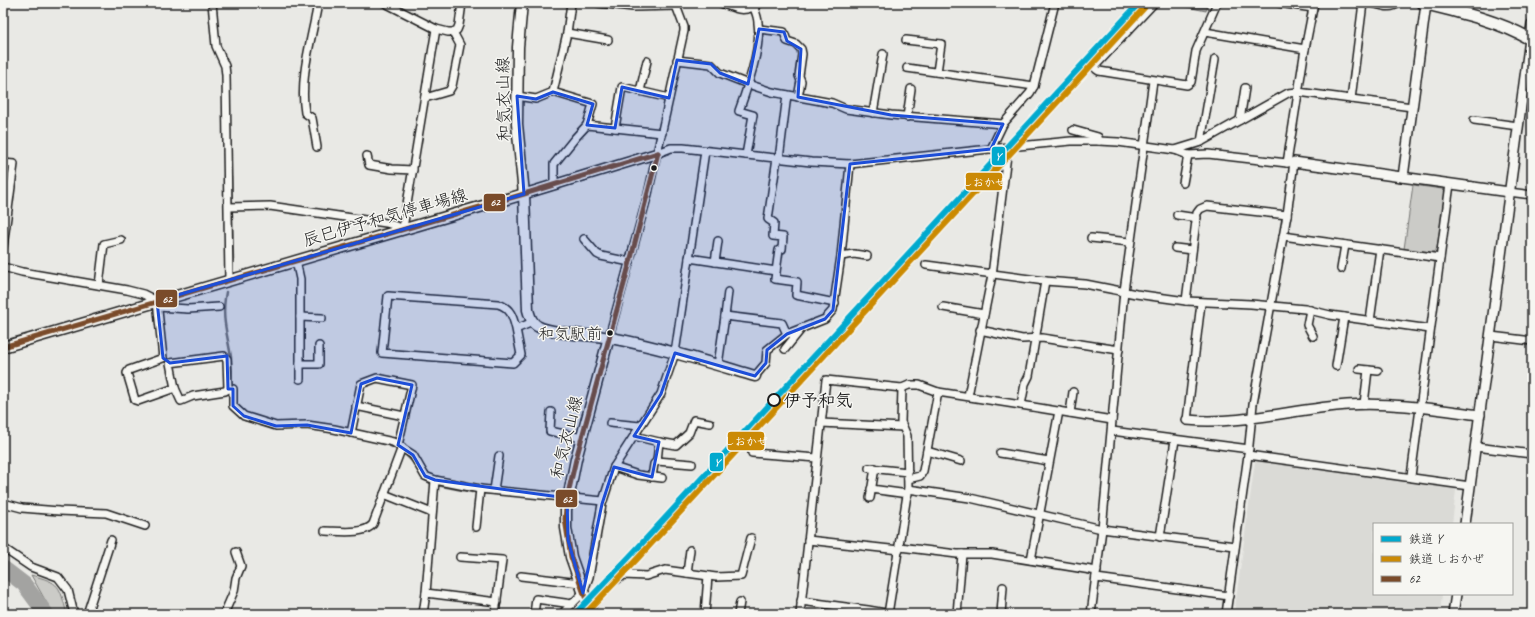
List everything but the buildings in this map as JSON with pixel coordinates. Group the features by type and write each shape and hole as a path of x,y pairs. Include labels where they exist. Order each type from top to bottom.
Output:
{"main road":[{"name":"和気衣山線","path":"522,3 518,48 517,124 524,194"},
{"path":"1425,3 1475,16 1503,26 1531,40"},
{"path":"524,194 528,310 536,326 547,330 609,337 674,353 755,376"},
{"name":"辰巳伊予和気停車場線","path":"3,347 158,304 229,280 403,228 524,194"},
{"name":"和気衣山線","path":"590,612 571,557 567,534 567,498 609,337"}],"street":[{"path":"212,3 216,46 225,66 226,74 229,280"},
{"path":"317,147 312,118 305,113 303,97 306,63 318,3"},
{"path":"385,3 444,32 453,32 457,30 462,3"},
{"path":"553,92 567,33 571,3"},
{"path":"598,3 633,7 675,5 684,27 658,153 609,337"},
{"path":"721,3 740,11 757,5 759,23 758,44 748,84 739,111 753,115 746,155"},
{"path":"992,150 1003,124 1030,93 1034,86 1055,3"},
{"path":"1154,3 1096,65 1096,69 1099,71 1152,81 1187,85 1191,82 1196,51 1217,3"},
{"path":"1226,614 1249,452 1252,418 1270,305 1287,215 1290,163 1298,92 1313,6 1279,3"},
{"path":"1351,99 1363,3"},
{"path":"1372,3 1390,7 1394,7 1398,3"},
{"path":"1403,177 1425,3"},
{"path":"1465,523 1532,24"},
{"path":"229,207 270,206 386,223 403,228 436,29"},
{"path":"759,29 784,32 787,41 796,44 801,49 802,54 798,97"},
{"path":"425,98 449,90 452,86 460,45 453,32"},
{"path":"1205,32 1305,49"},
{"path":"567,33 608,40"},
{"path":"906,40 941,44 937,72"},
{"path":"873,113 883,54"},
{"path":"1201,142 1215,59"},
{"path":"677,60 711,64 720,73 748,84 772,92 832,103 846,109 907,117 1003,124"},
{"path":"640,91 647,61"},
{"path":"907,68 1034,86"},
{"path":"1090,614 1097,574 1102,529 1124,291 1152,81"},
{"path":"615,128 622,87 669,98"},
{"path":"1240,120 1245,88"},
{"path":"907,117 911,89"},
{"path":"517,96 536,99 553,92 592,104 587,125 554,164 554,184"},
{"path":"1175,150 1201,142 1288,93 1298,92 1412,107"},
{"path":"787,95 768,219 774,224 774,236 783,237 782,249 779,250 775,279 797,282 796,295 835,303"},
{"path":"1474,120 1518,126"},
{"path":"587,125 662,133"},
{"path":"1073,130 1098,137 1099,141"},
{"path":"524,194 671,148 811,162 850,164 1071,141 1099,141 1143,145 1175,150 1188,154 1208,154 1403,177 1532,195"},
{"path":"968,396 992,275 1008,147"},
{"path":"562,614 572,604 589,577 603,502 614,468 660,394 674,353 705,151"},
{"path":"1183,183 1188,154"},
{"path":"367,156 369,165 392,169 413,170"},
{"path":"3,163 14,164 3,247"},
{"path":"755,376 766,363 767,350 787,334 825,319 834,310 850,164"},
{"path":"1411,476 1450,184"},
{"path":"1186,301 1197,213 1200,209 1207,206 1287,215"},
{"path":"1177,215 1197,218"},
{"path":"1283,236 1440,258"},
{"path":"1090,238 1130,242"},
{"path":"584,239 597,254 601,256 630,262"},
{"path":"99,286 104,244 121,240"},
{"path":"715,262 718,241"},
{"path":"1341,269 1345,245"},
{"path":"1176,248 1192,250"},
{"path":"1370,321 1380,249"},
{"path":"841,256 854,254 867,256"},
{"path":"689,258 776,271"},
{"path":"296,260 300,279 300,379"},
{"path":"926,265 992,275 1085,284 1136,294 1186,301 1214,301 1270,305 1310,310 1344,317 1430,329"},
{"path":"3,266 22,272 143,294 158,304 188,309 219,307"},
{"path":"1021,405 1025,384 1029,376 1045,281"},
{"path":"718,365 728,292"},
{"path":"388,296 498,304 505,306 511,313 516,329 521,355 513,363 382,353 388,296"},
{"path":"1200,302 1187,420 1200,421 1252,418 1345,405 1364,404 1392,404 1480,415"},
{"path":"158,304 163,358"},
{"path":"943,307 984,314"},
{"path":"1310,310 1307,325 1313,336"},
{"path":"725,316 782,323 787,334"},
{"path":"300,317 322,318"},
{"path":"1336,366 1344,317"},
{"path":"516,329 533,322"},
{"path":"785,349 802,328"},
{"path":"980,330 1022,339 1036,338 1119,350"},
{"path":"1491,336 1532,341"},
{"path":"300,364 319,364 319,346"},
{"path":"174,388 138,401 135,400 127,373 129,370 163,358 170,362 224,356 227,359 228,389"},
{"path":"170,362 174,388 181,401 193,396 233,389 233,406 244,416 276,426 310,426 389,441 400,446 413,455 425,476 435,480 480,489 603,502"},
{"path":"1359,369 1378,371"},
{"path":"1364,404 1368,370"},
{"path":"325,531 364,531 370,528 384,494 400,446 404,416 412,385 377,378 361,384 351,433"},
{"path":"800,614 826,380 902,388 909,385 919,385 938,392 1112,420"},
{"path":"801,601 889,614 908,492 907,436 901,422 902,388"},
{"path":"870,498 872,468 920,476 927,451 938,392"},
{"path":"1070,413 1073,392"},
{"path":"356,406 404,416"},
{"path":"1032,560 1039,514 1059,411"},
{"path":"551,412 550,431 582,438"},
{"path":"634,436 676,445 689,433 694,420 710,423"},
{"path":"610,423 640,426"},
{"path":"821,423 903,427"},
{"path":"1112,431 1470,486"},
{"path":"1160,537 1175,440"},
{"path":"652,477 654,464 657,461 659,442"},
{"path":"1476,447 1532,454"},
{"path":"927,451 961,461"},
{"path":"752,453 817,458"},
{"path":"1000,453 1049,461"},
{"path":"494,490 499,456"},
{"path":"657,461 692,464"},
{"path":"614,468 662,478"},
{"path":"423,614 435,480"},
{"path":"476,527 480,489"},
{"path":"871,489 970,498 1102,529 1235,546"},
{"path":"384,494 432,513"},
{"path":"3,503 22,508 59,511 106,512 145,526"},
{"path":"590,612 604,591 624,575 646,576 665,570 708,576 738,578 741,576 751,538"},
{"path":"87,614 111,540"},
{"path":"808,540 962,554 992,554 1032,560 1097,574 1229,596"},
{"path":"3,548 31,567 58,577 68,590 74,614"},
{"path":"687,573 690,550"},
{"path":"224,614 234,591 236,578 241,566 236,552"},
{"path":"957,614 962,554"},
{"path":"460,557 502,560 495,614"},
{"path":"521,576 582,588"},
{"path":"705,614 708,576"},
{"path":"1000,614 1003,587"},
{"path":"426,593 497,602"},
{"path":"1453,614 1456,595"},
{"path":"534,614 536,599 572,604"},
{"path":"738,614 740,602"}],"highlighted area":[{"path":"759,29 784,32 787,41 801,49 798,97 891,115 1003,124 991,149 850,164 833,310 825,319 787,334 767,350 766,363 755,376 675,353 661,394 634,436 659,442 652,477 614,467 602,504 583,593 568,540 567,498 435,480 425,476 413,455 398,445 412,385 377,378 361,384 351,433 307,425 276,426 244,416 233,406 233,389 228,389 227,356 170,363 163,358 157,301 524,194 517,96 536,99 553,92 593,104 587,125 615,128 622,87 669,98 677,60 711,64 720,73 748,84"}],"shaded area":[{"path":"1179,3 1209,3 1206,11 1178,5"},
{"path":"1413,185 1442,189 1445,192 1437,249 1433,252 1404,249"},
{"path":"1258,460 1454,486 1456,490 1452,523 1373,523 1373,595 1442,595 1440,614 1234,614 1255,462"},
{"path":"31,575 48,580 57,587 60,591 67,614 53,614"}],"waterway":[{"path":"224,56 228,66"},
{"path":"231,177 233,260"},
{"path":"226,292 224,317 231,357 231,385"},
{"path":"243,418 258,424"},
{"path":"386,444 397,449"},
{"path":"403,452 415,464"},
{"path":"422,477 430,483"},
{"path":"437,485 472,492"},
{"path":"484,493 510,495"},
{"path":"3,568 24,584 46,614"}],"railway":[{"path":"617,570 693,495 949,217 987,169"}],"rail line":[{"name":"Y","path":"575,614 633,553 1139,3"},
{"name":"しおかぜ","path":"585,614 1144,8"}],"transit line":[{"name":"62","path":"3,347 524,194 658,153"},
{"name":"62","path":"591,614 571,557 565,519 567,498 576,459 658,153"}],"place":[{"name":"和気駅前","path":"610,333"},
{"name":"伊予和気","path":"774,400"}]}
